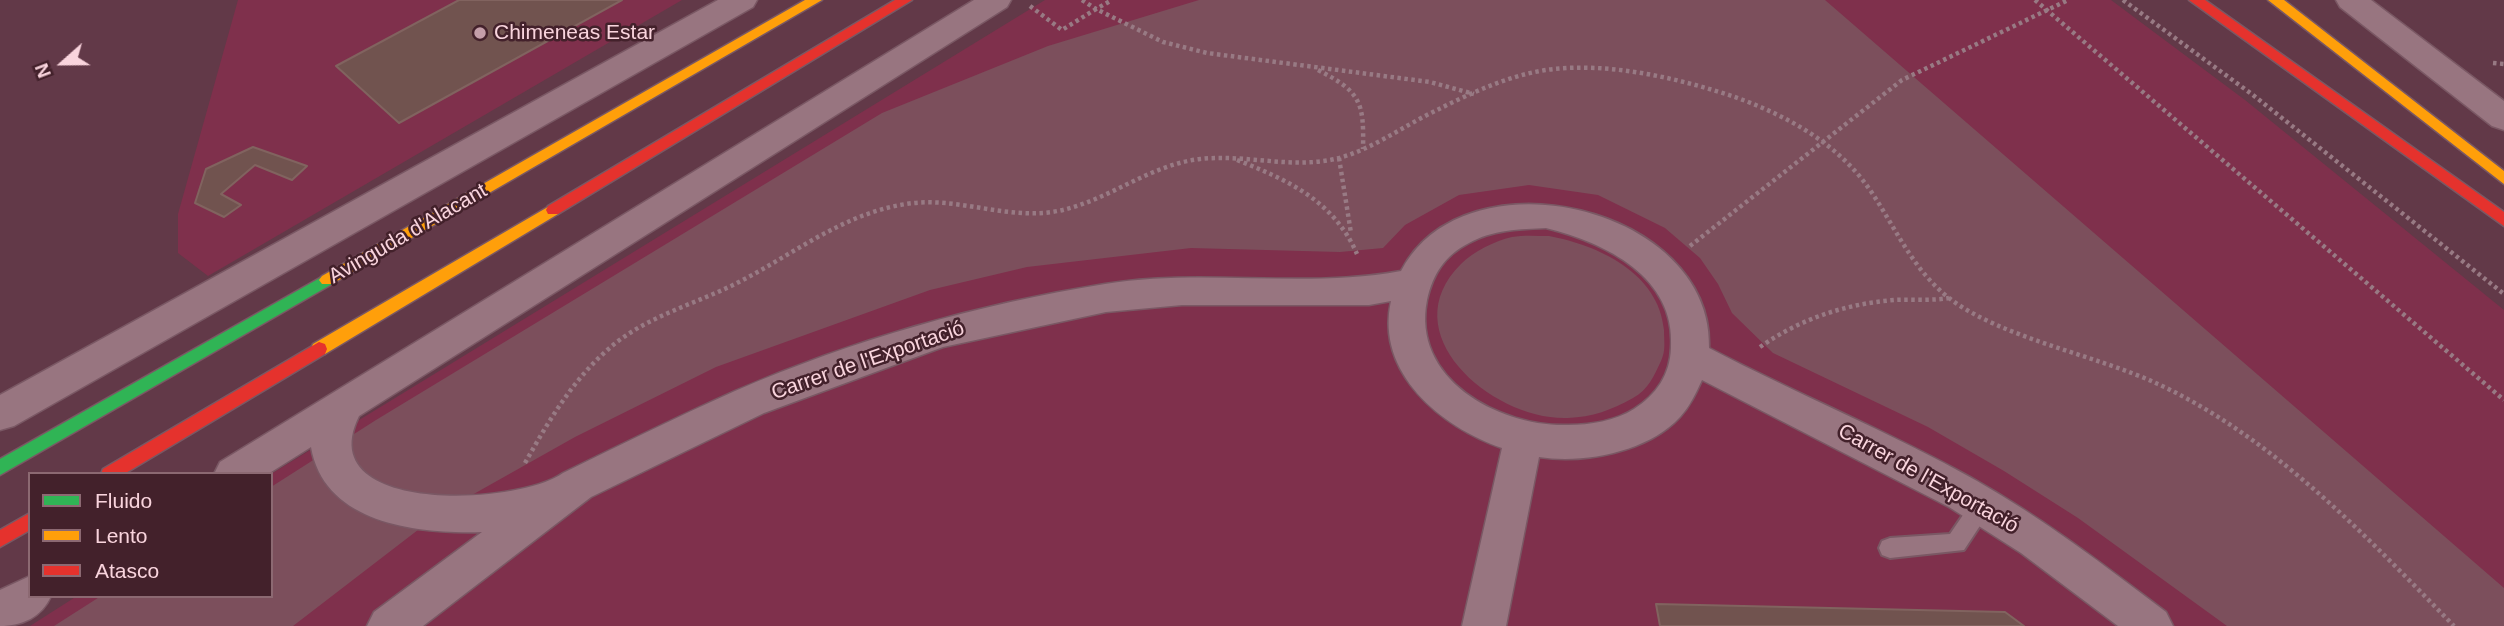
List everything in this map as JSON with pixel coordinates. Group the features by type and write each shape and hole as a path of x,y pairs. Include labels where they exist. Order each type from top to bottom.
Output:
{"main road":[{"name":"Avinguda d'Alacant","path":"0,468 816,0"},
{"path":"112,472 905,0"},
{"path":"2196,0 2504,220"},
{"path":"2275,0 2504,179"},
{"path":"2364,100 2504,208"},
{"path":"0,539 28,522"}],"street":[{"name":"Avinguda d'Alacant","path":"0,414 742,0"},
{"path":"237,472 343,409 996,0"},
{"path":"2351,0 2504,118"},
{"path":"1546,215 1585,223 1621,239 1659,270 1676,291 1689,323 1691,356 1679,390 1671,399 1654,417 1617,437 1573,444 1522,440 1482,424 1444,398 1418,365 1405,329 1410,284 1419,265 1442,242 1471,225 1508,216 1546,215"},
{"name":"Carrer de l'Exportació","path":"388,626 562,496 589,479 806,378 943,332 1107,298 1182,291 1368,291 1410,284"},
{"name":"Carrer de l'Exportació","path":"1691,356 1888,453 1982,506 2061,558 2151,626"},
{"path":"343,409 330,440 333,458 338,471 371,499 406,509 500,513 562,496"},
{"path":"1484,626 1522,440"},
{"path":"0,613 28,596"}],"lane":[{"path":"1890,548 1956,543 1982,506"}],"path":[{"path":"1021,0 1062,30 1112,0"},
{"path":"1082,0 1163,43 1251,61 1430,82 1475,94"},
{"path":"2035,0 2504,400"},
{"path":"1659,270 1819,142 1909,76 2068,0"},
{"path":"2123,0 2253,95 2504,294"},
{"path":"1314,68 1352,87 1364,110 1363,149"},
{"path":"500,513 551,415 573,386 612,347 636,328 738,283 840,222 910,203 952,202 1044,213 1093,203 1171,164 1231,158 1291,161 1339,158 1363,149 1431,112 1475,94 1548,69 1590,68 1654,77 1731,96 1768,110 1819,142 1849,165 1868,187 1894,237 1910,260 1949,298 2007,327 2175,392 2208,412 2318,492 2380,549 2454,626"},
{"path":"1231,158 1296,186 1335,212 1352,236"},
{"path":"1339,158 1352,236 1368,291"},
{"path":"1726,374 1779,332 1806,320 1893,301 1949,298"}],"shaded area":[{"path":"238,0 682,0 208,276 178,253 178,214"},
{"path":"1045,0 2111,0 2245,100 2504,310 2504,626 30,626 74,598 273,598 273,473"},
{"path":"1199,0 1825,0 2504,588 2504,626 2227,626 2078,518 2004,471 1928,427 1773,353 1732,313 1718,284 1700,258 1665,228 1598,195 1529,185 1459,195 1405,225 1383,248 1340,252 1191,248 1027,267 930,290 716,367 575,437 440,513 293,626 54,626 98,598 273,598 273,486 376,420 882,113 1048,46"},
{"path":"1549,236 1587,246 1623,265 1651,293 1660,310 1664,350 1650,382 1633,398 1594,414 1568,418 1539,415 1510,405 1483,389 1460,368 1444,344 1437,318 1442,291 1461,264 1472,255 1491,244 1512,237"}],"building":[{"name":"Chimeneas Estar","path":"459,0 622,0 399,123 336,66"},
{"path":"253,147 307,166 292,180 255,165 221,194 241,205 224,217 195,203 206,169"},
{"path":"1656,604 2005,612 2024,626 1660,626"}],"traffic: fast":[{"path":"0,468 327,280"}],"traffic: slow":[{"path":"327,280 815,0"},
{"path":"2275,0 2504,179"},
{"path":"319,349 553,210"}],"traffic: jam":[{"path":"553,210 905,0"},
{"path":"2196,0 2504,220"},
{"path":"112,472 319,349"},
{"path":"0,539 28,522"}],"place":[{"name":"Chimeneas Estar","path":"480,33"}]}
